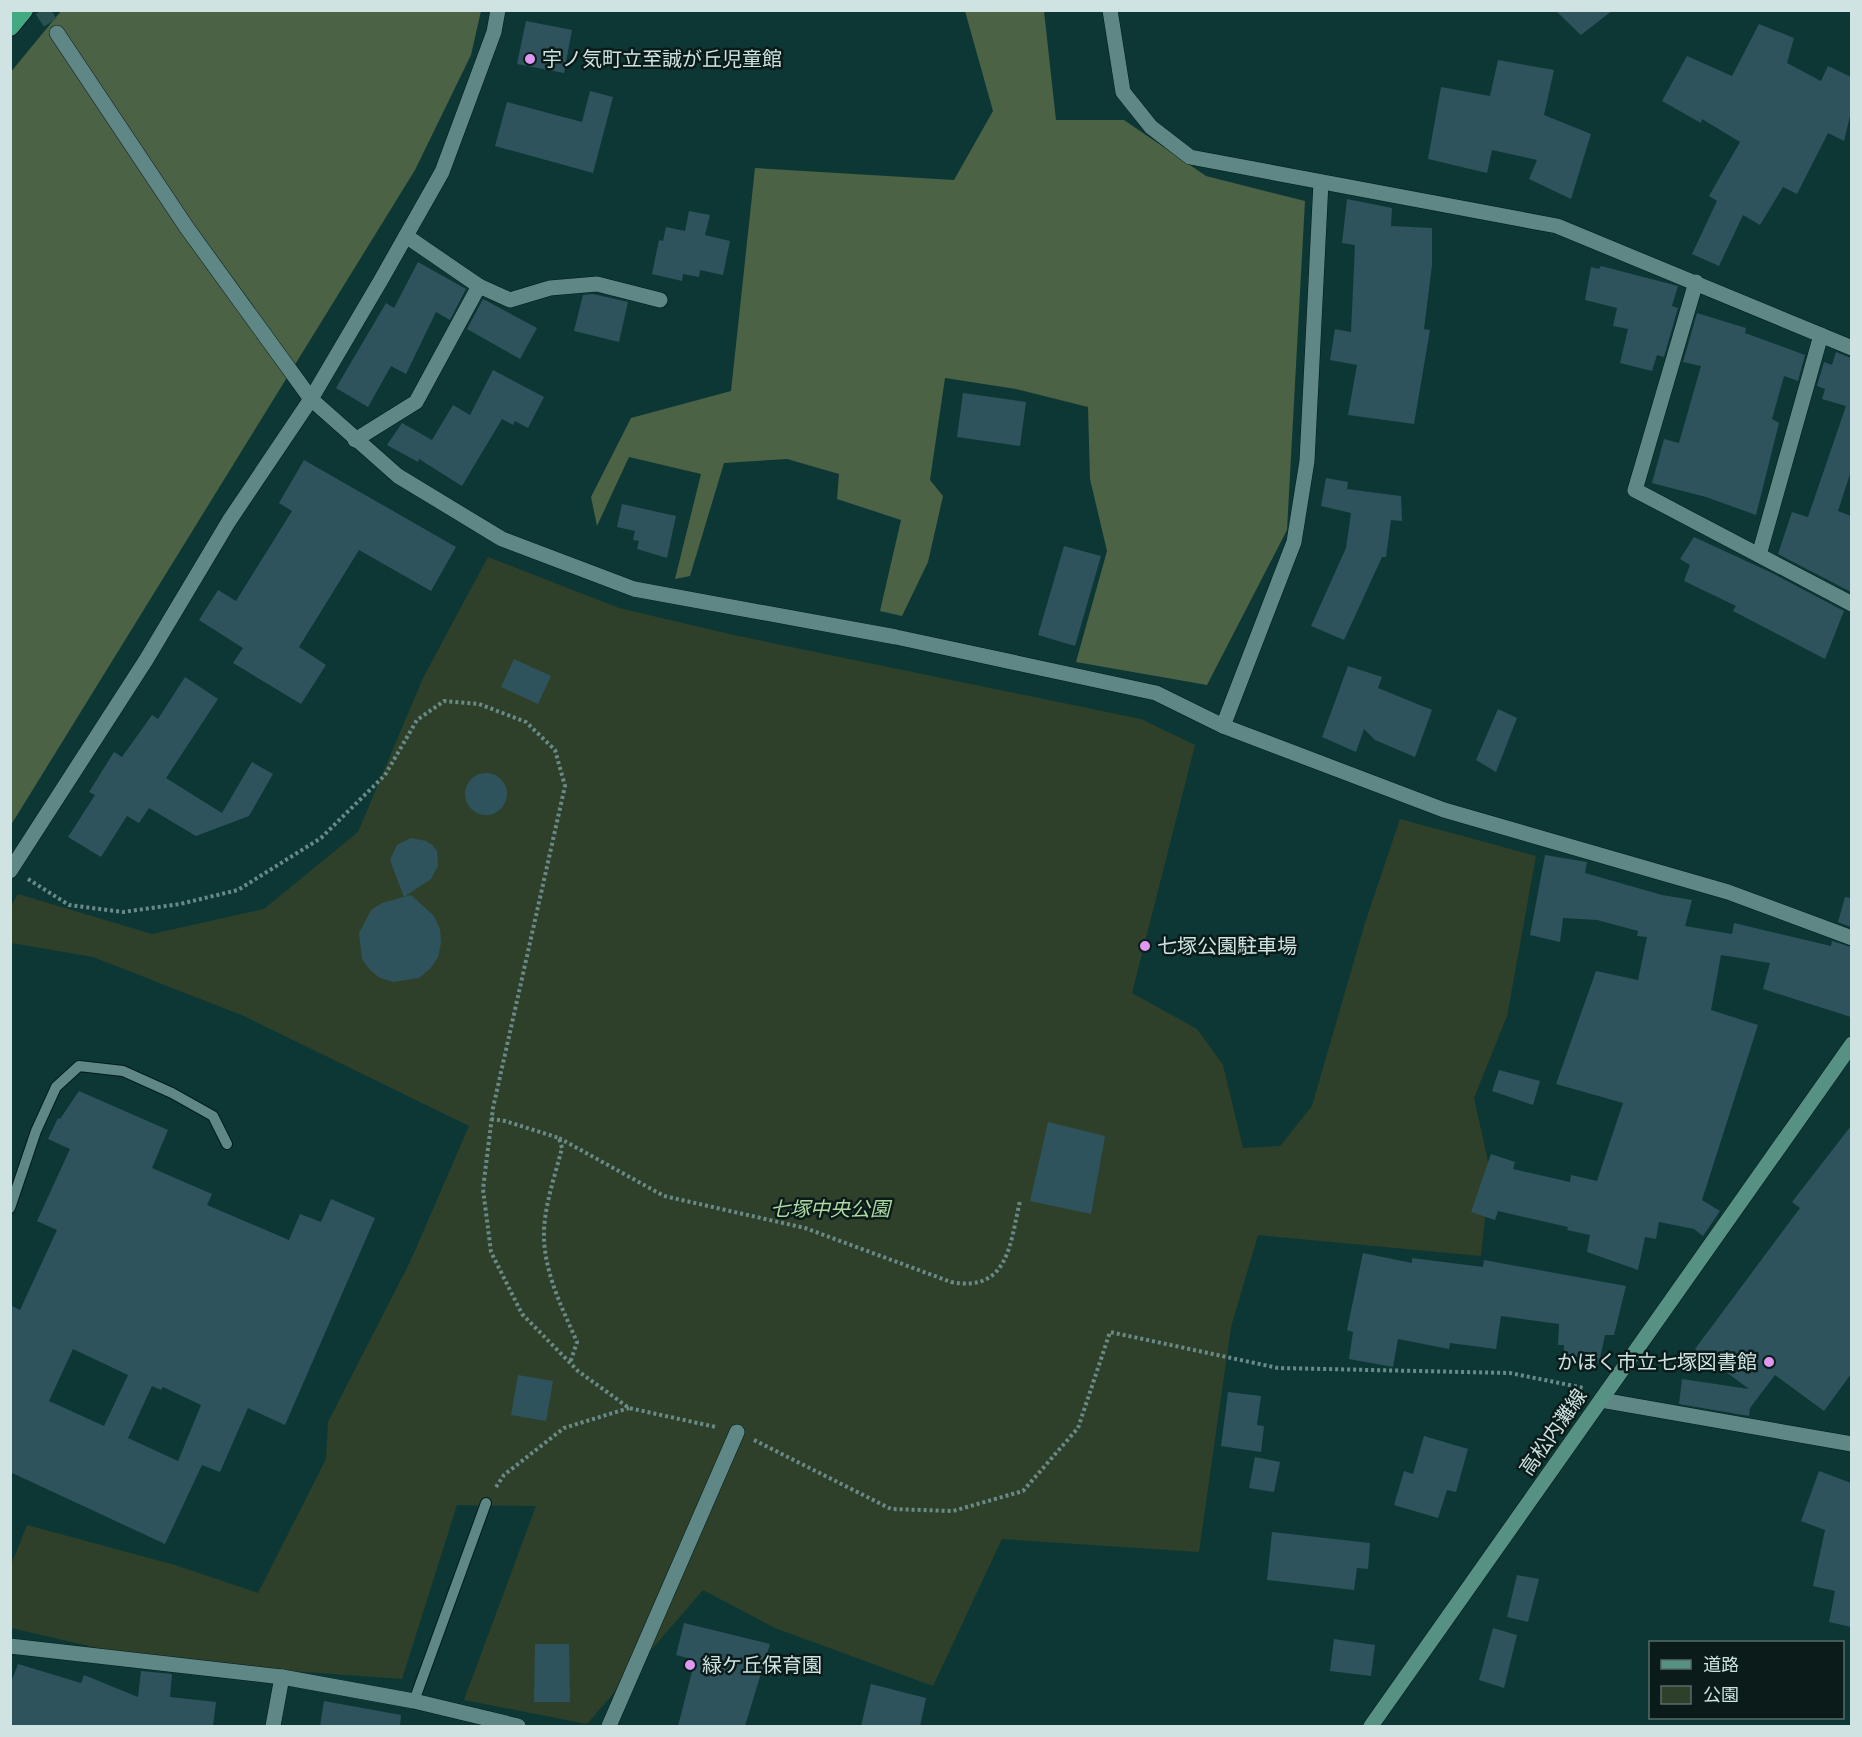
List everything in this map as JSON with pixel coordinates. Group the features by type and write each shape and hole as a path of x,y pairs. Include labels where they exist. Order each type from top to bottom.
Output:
{"highway":[{"path":"10,27 24,10"}],"main road":[{"name":"高松内灘線","path":"1371,1726 1851,1044"}],"street":[{"path":"11,870 146,660 229,521 311,399 406,236 442,172 494,32 498,10"},
{"path":"1110,10 1123,92 1151,127 1190,157 1557,226 1851,348"},
{"path":"57,33 187,228 311,399 398,476 502,539 634,589 896,637 1156,693 1223,726 1444,810 1728,892 1851,938"},
{"path":"1223,726 1294,542 1307,461 1321,182"},
{"path":"406,236 479,286 510,300 550,288 597,284 660,300"},
{"path":"1696,282 1635,490 1851,604"},
{"path":"356,440 416,402 479,286"},
{"path":"1759,555 1821,335"},
{"path":"1601,1400 1851,1444"},
{"path":"609,1726 738,1432"},
{"path":"10,1646 282,1677 414,1701 518,1726"},
{"path":"273,1726 282,1677"}],"lane":[{"path":"10,1208 36,1131 56,1088 79,1066 123,1071 172,1093 213,1116 227,1144"},
{"path":"414,1701 486,1503"}],"path":[{"path":"11,870 69,905 123,912 180,904 238,890 321,838 385,775 417,720 444,701 479,705 526,722 555,750 565,786 492,1119 483,1188 491,1251 522,1314 570,1363 629,1408 738,1432 891,1509 952,1511 1023,1491 1078,1428 1110,1332 1278,1368 1510,1373 1580,1386 1601,1400"},
{"path":"492,1119 506,1121 559,1138 664,1196 806,1228 951,1282 966,1285 993,1274 1002,1267 1020,1201"},
{"path":"559,1138 562,1148 547,1212 544,1247 551,1282 578,1342 570,1363"},
{"path":"486,1503 504,1474 564,1428 629,1408"}],"green space":[{"path":"61,11 481,11 471,55 415,170 11,825 10,73"},
{"path":"965,11 1044,11 1056,120 1124,120 1206,176 1305,201 1287,530 1207,685 1076,662 1107,551 1090,479 1088,407 1016,389 945,378 930,480 943,496 928,562 902,616 880,611 901,520 837,499 839,474 787,459 724,463 690,576 675,579 701,474 629,457 597,526 591,497 631,418 731,391 755,168 954,180 993,111"},
{"name":"七塚中央公園","path":"488,557 619,608 738,636 1141,719 1195,745 1132,993 1197,1029 1223,1065 1243,1148 1280,1146 1312,1106 1365,923 1400,819 1536,856 1507,1016 1474,1098 1490,1170 1481,1256 1258,1235 1231,1327 1199,1552 1002,1539 933,1686 775,1628 703,1590 587,1724 464,1700 536,1506 457,1505 402,1679 154,1661 11,1628 11,1565 27,1525 175,1565 258,1593 326,1459 328,1422 410,1262 469,1126 244,1016 93,957 11,943 11,906 18,894 152,934 264,909 358,832 423,678"}],"building":[{"path":"1555,10 1613,10 1581,35"},
{"path":"526,21 572,30 564,73 517,64"},
{"path":"1759,24 1794,38 1787,63 1821,81 1828,66 1851,77 1851,112 1844,141 1828,133 1797,194 1783,187 1760,225 1743,215 1719,266 1692,254 1717,201 1709,196 1740,142 1702,119 1701,123 1662,101 1687,56 1732,76"},
{"path":"1498,60 1554,70 1544,115 1591,134 1571,199 1529,179 1537,160 1492,150 1487,173 1428,159 1441,87 1490,96"},
{"path":"590,91 613,97 593,173 495,146 507,102 582,122"},
{"path":"1347,199 1392,208 1391,226 1432,228 1432,265 1424,329 1430,330 1414,424 1348,415 1357,365 1330,360 1335,329 1351,332 1355,245 1342,243"},
{"path":"689,211 710,215 705,235 730,241 723,275 700,270 699,277 683,274 682,281 652,274 659,240 663,241 666,227 685,231"},
{"path":"418,262 466,289 450,320 436,312 406,374 391,366 368,407 336,388 386,303 394,308"},
{"path":"1601,266 1678,286 1672,306 1678,308 1664,357 1657,355 1652,371 1620,363 1628,329 1613,326 1617,308 1585,300 1591,267 1599,269"},
{"path":"593,294 628,302 619,342 574,331 583,295"},
{"path":"483,299 537,328 520,359 467,329"},
{"path":"1697,313 1746,328 1745,333 1805,355 1798,381 1784,376 1772,419 1779,423 1756,515 1706,497 1652,483 1664,439 1679,443 1701,366 1683,362"},
{"path":"1836,352 1851,358 1851,471 1838,511 1851,516 1851,592 1778,554 1792,512 1808,517 1846,406 1822,399 1825,389 1817,386 1824,362 1832,365"},
{"path":"493,370 544,397 528,428 515,421 513,425 502,419 462,486 419,459 418,462 387,445 402,423 432,440 453,405 470,415"},
{"path":"963,393 1026,402 1020,446 957,437"},
{"path":"304,460 456,547 431,591 359,550 299,647 326,665 301,704 233,663 243,648 199,620 218,590 236,601 292,511 279,503"},
{"path":"1326,478 1348,482 1347,489 1401,496 1402,521 1391,520 1386,557 1382,557 1344,640 1311,626 1346,548 1351,513 1321,506"},
{"path":"622,504 676,516 667,558 637,549 639,541 633,540 635,531 617,527"},
{"path":"1694,537 1772,573 1844,611 1825,659 1733,611 1736,606 1684,581 1690,565 1680,559"},
{"path":"1064,546 1101,556 1075,646 1038,635"},
{"path":"514,659 551,676 538,704 501,687"},
{"path":"1348,666 1382,677 1378,688 1432,710 1415,757 1375,740 1364,729 1356,752 1322,737"},
{"path":"185,677 218,699 166,778 222,813 252,762 273,774 249,816 196,836 149,808 139,823 127,816 101,857 68,837 95,795 89,792 114,752 122,757 152,715 158,719"},
{"path":"1498,709 1517,718 1496,772 1476,760"},
{"path":"486,773 494,774 501,779 506,786 506,802 501,809 494,814 486,815 478,814 471,809 466,802 465,794 466,786 471,779 478,774"},
{"path":"411,838 426,841 432,845 437,851 438,866 431,879 404,897 390,860 397,845"},
{"path":"1545,855 1587,862 1585,873 1662,895 1692,900 1685,926 1732,934 1734,923 1831,946 1832,941 1851,947 1851,1017 1763,989 1770,963 1721,955 1711,1010 1758,1025 1702,1200 1720,1211 1703,1236 1694,1229 1659,1222 1656,1239 1645,1237 1638,1270 1587,1252 1590,1235 1567,1230 1568,1227 1498,1211 1495,1220 1471,1212 1491,1154 1515,1162 1513,1169 1570,1182 1571,1175 1597,1181 1623,1103 1556,1084 1596,971 1638,980 1647,937 1637,936 1638,931 1597,920 1563,918 1560,942 1530,935"},
{"path":"411,895 434,916 440,929 441,943 438,957 430,969 419,978 393,982 380,978 362,959 359,933 371,910 382,903"},
{"path":"1845,897 1851,898 1851,927 1838,922"},
{"path":"1499,1070 1540,1081 1533,1105 1492,1091"},
{"path":"79,1091 168,1130 152,1168 212,1194 207,1205 289,1240 300,1214 321,1222 331,1199 375,1218 285,1425 248,1408 220,1472 202,1465 165,1544 10,1472 10,1305 20,1310 57,1230 37,1221 70,1149 48,1139 58,1118 60,1119","holes":["73,1349 128,1375 104,1426 49,1401","152,1386 161,1390 163,1387 201,1405 178,1461 128,1438"]},
{"path":"1048,1122 1105,1136 1091,1214 1030,1201"},
{"path":"1851,1126 1851,1374 1824,1411 1775,1375 1750,1408 1749,1416 1679,1404 1682,1379 1749,1389 1695,1349 1800,1208 1792,1202"},
{"path":"1363,1253 1412,1263 1412,1258 1483,1267 1484,1260 1626,1286 1614,1335 1605,1335 1599,1363 1564,1353 1564,1345 1558,1345 1559,1324 1501,1316 1496,1349 1450,1343 1449,1349 1398,1339 1393,1367 1349,1359 1353,1332 1347,1330"},
{"path":"518,1375 553,1381 546,1421 511,1415"},
{"path":"1228,1392 1261,1396 1257,1425 1264,1426 1261,1452 1221,1446"},
{"path":"1424,1436 1468,1449 1456,1492 1447,1490 1438,1518 1394,1505 1404,1471 1413,1474"},
{"path":"1255,1457 1280,1462 1274,1492 1249,1488"},
{"path":"1819,1471 1851,1483 1851,1627 1829,1622 1835,1591 1813,1586 1825,1530 1801,1521"},
{"path":"1272,1532 1370,1543 1368,1569 1357,1568 1354,1590 1267,1580"},
{"path":"1517,1575 1539,1579 1528,1622 1507,1617"},
{"path":"684,1623 770,1644 745,1726 678,1726 695,1660 676,1655"},
{"path":"1493,1628 1517,1635 1504,1688 1479,1680"},
{"path":"1334,1639 1375,1645 1371,1676 1330,1671"},
{"path":"535,1644 569,1644 570,1702 534,1702"},
{"path":"18,1664 81,1683 84,1675 138,1697 141,1671 172,1674 170,1697 216,1702 213,1726 10,1726 10,1685"},
{"path":"871,1684 926,1698 920,1726 861,1726"},
{"path":"324,1701 401,1715 400,1726 320,1726"}],"tunnel":[{"path":"42,10 57,33"}],"place":[{"name":"宇ノ気町立至誠が丘児童館","path":"530,59"},
{"name":"七塚公園駐車場","path":"1145,946"},
{"name":"かほく市立七塚図書館","path":"1769,1362"},
{"name":"緑ケ丘保育園","path":"690,1665"}]}
